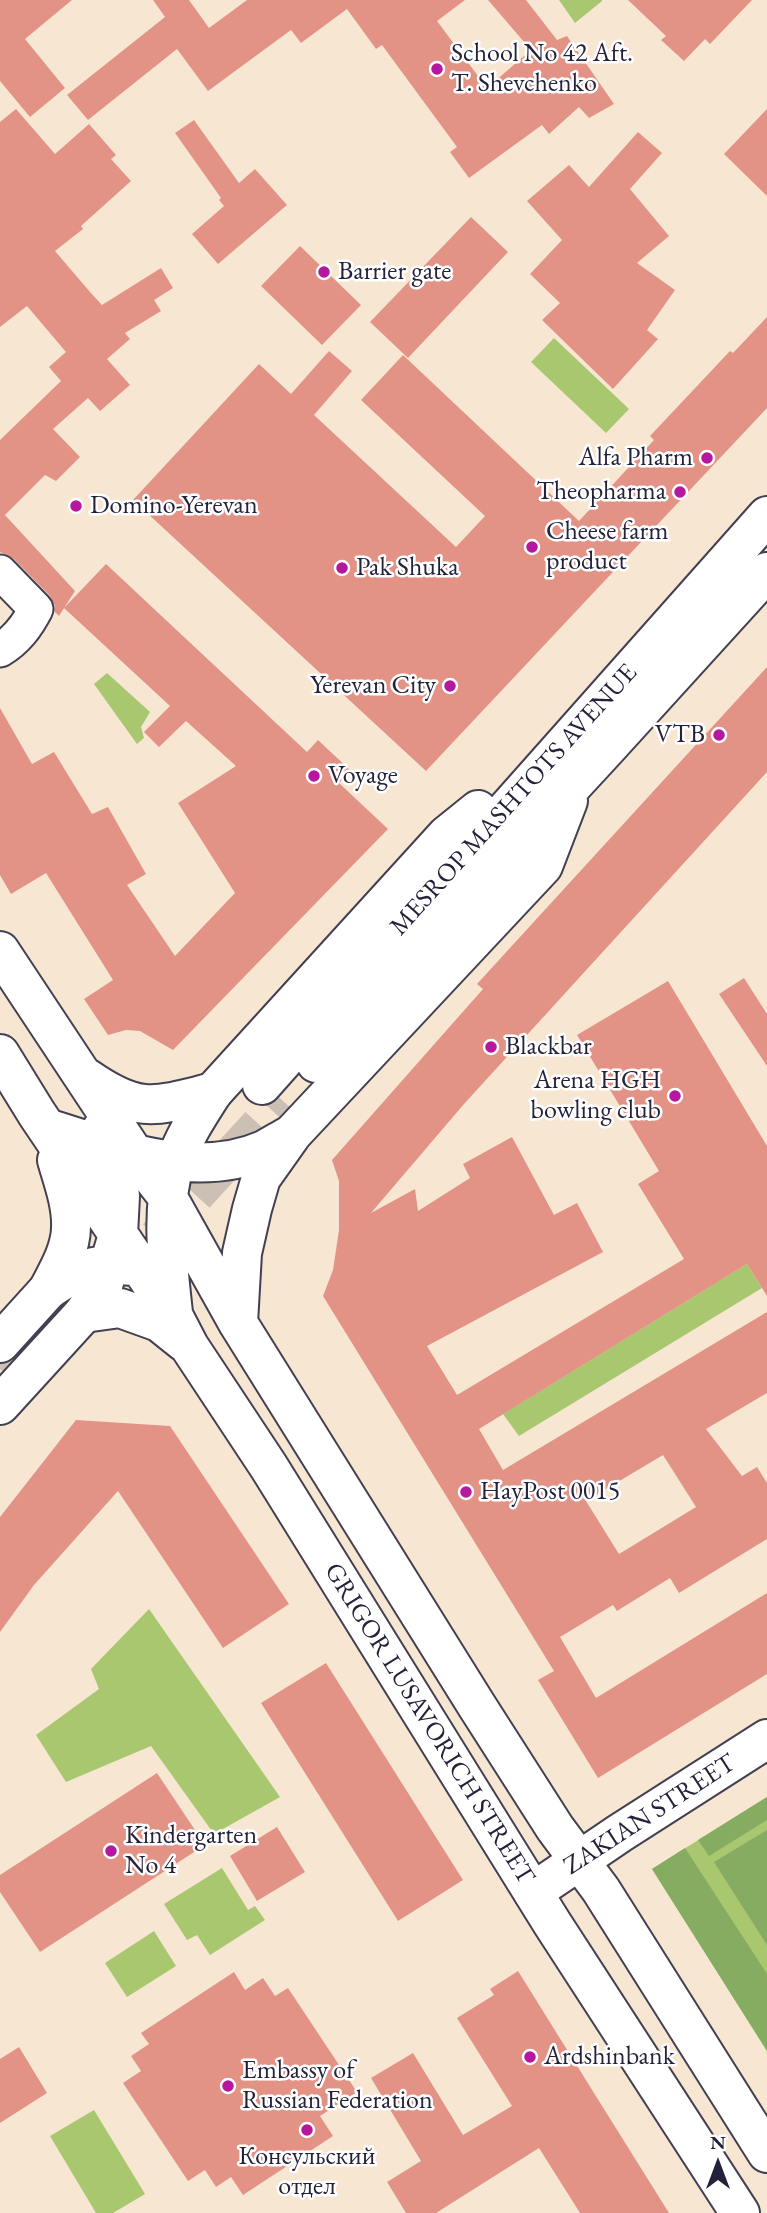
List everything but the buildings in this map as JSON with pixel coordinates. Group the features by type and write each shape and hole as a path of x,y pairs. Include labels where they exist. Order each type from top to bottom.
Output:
{"main road":[{"name":"MESROP MASHTOTS AVENUE","path":"279,1106 594,710 767,516"},
{"name":"MESROP MASHTOTS AVENUE","path":"279,1106 767,572"},
{"path":"0,1405 85,1313 102,1289 135,1259 192,1125 213,1092 447,835 594,710"},
{"path":"0,951 85,1077 120,1151 117,1176 135,1259"},
{"path":"0,1054 47,1128 66,1191 71,1227 65,1257 48,1290"},
{"path":"85,1077 109,1094 141,1105 172,1102 213,1092"},
{"path":"171,1179 262,1150 279,1106"},
{"path":"238,1323 242,1253 279,1106"},
{"path":"47,1128 120,1151"},
{"name":"GRIGOR LUSAVORICH STREET","path":"47,1128 269,1467 533,1892 740,2213"},
{"name":"GRIGOR LUSAVORICH STREET","path":"120,1151 171,1179 238,1323 477,1706 578,1860 601,1890 767,2153"},
{"path":"0,1343 48,1290 76,1271 135,1259 194,1279 238,1323"},
{"path":"85,1313 120,1308 181,1332"},
{"name":"ZAKIAN STREET","path":"533,1892 578,1860 767,1739"}],"street":[{"path":"0,572 36,609 28,625 11,643 0,650"}],"green space":[{"path":"559,0 602,0 602,1 575,23"},
{"path":"554,338 629,409 606,433 531,362"},
{"path":"107,673 150,712 141,727 144,738 137,744 94,684"},
{"path":"747,1264 762,1288 519,1436 503,1414"},
{"path":"149,1609 280,1797 214,1834 151,1746 66,1782 36,1735 99,1689 91,1669"},
{"path":"767,1797 767,2051 652,1869"},
{"path":"767,1797 767,1820 709,1856 698,1840"},
{"path":"767,1830 767,1945 714,1862"},
{"path":"685,1848 767,1974 767,2051 652,1869"},
{"path":"222,1868 248,1910 255,1906 265,1920 210,1955 197,1935 187,1940 164,1904"},
{"path":"154,1931 176,1966 127,1997 105,1963"},
{"path":"94,2110 145,2194 113,2213 96,2213 50,2136"}],"tunnel":[{"path":"157,1237 282,1100"},
{"path":"0,1369 95,1267"}],"place":[{"name":"School No 42 Aft. T. Shevchenko","path":"437,69"},
{"name":"Barrier gate","path":"324,272"},
{"name":"Alfa Pharm","path":"707,458"},
{"name":"Theopharma","path":"680,492"},
{"name":"Domino-Yerevan","path":"76,506"},
{"name":"Cheese farm product","path":"532,547"},
{"name":"Pak Shuka","path":"342,568"},
{"name":"Yerevan City","path":"450,686"},
{"name":"VTB","path":"719,735"},
{"name":"Voyage","path":"314,776"},
{"name":"Blackbar","path":"491,1047"},
{"name":"Arena HGH bowling club","path":"675,1096"},
{"name":"HayPost 0015","path":"466,1492"},
{"name":"Kindergarten No 4","path":"111,1851"},
{"name":"Ardshinbank","path":"530,2057"},
{"name":"Embassy of Russian Federation","path":"228,2086"},
{"name":"Консульский отдел","path":"307,2130"}]}
